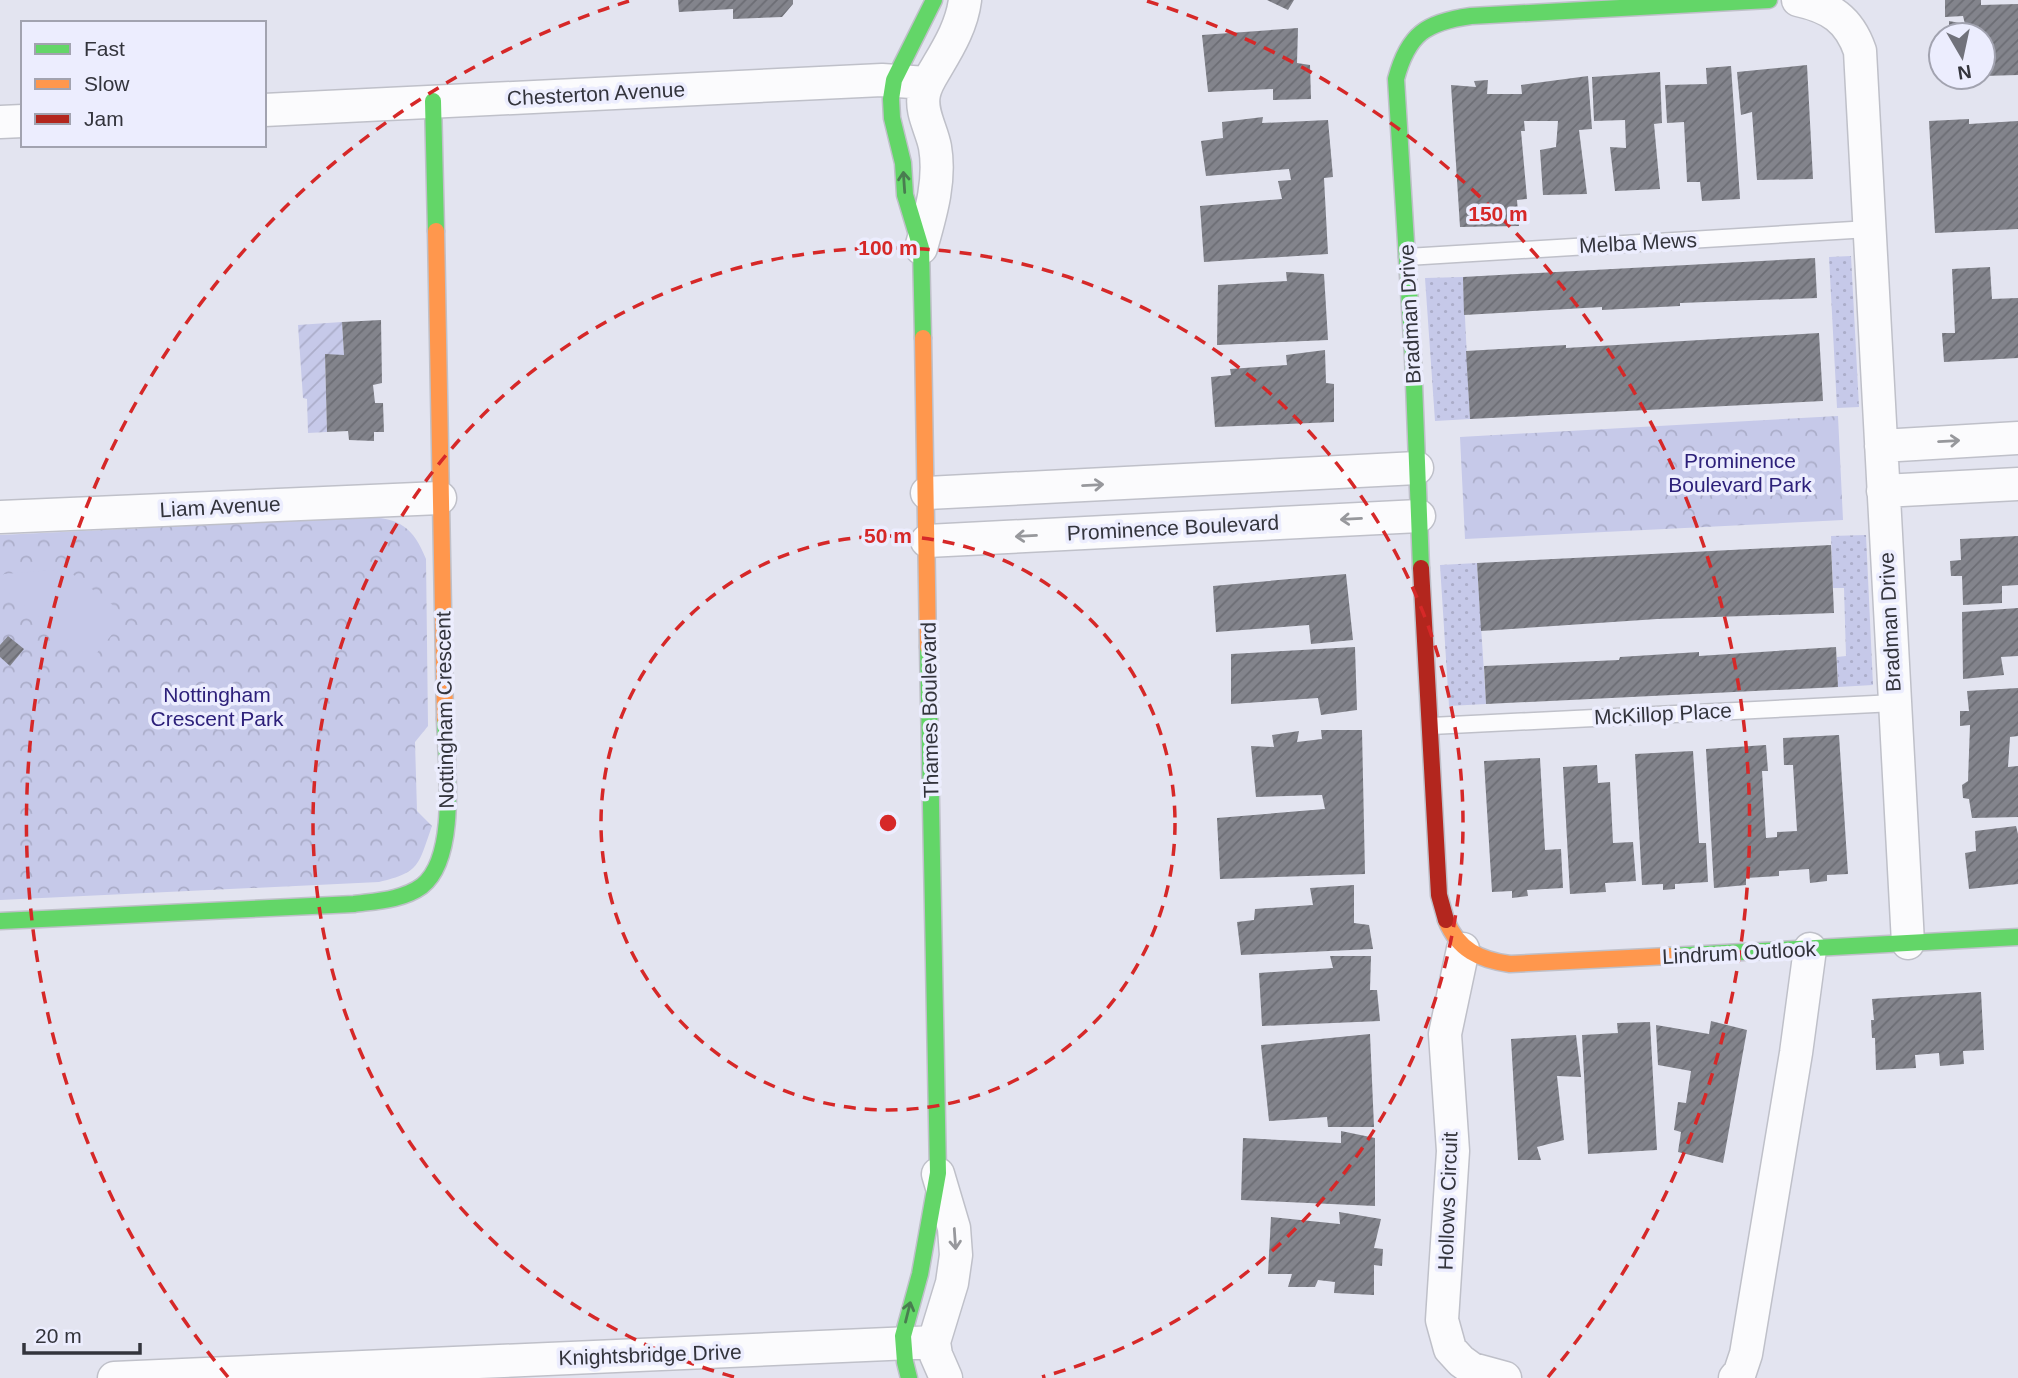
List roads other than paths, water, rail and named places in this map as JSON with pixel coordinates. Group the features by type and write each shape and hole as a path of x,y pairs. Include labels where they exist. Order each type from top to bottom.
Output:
{"street":[{"name":"Thames Boulevard","path":"909,1378 901,1344 919,1277 938,1173 921,248 905,195 903,163 892,118 891,99 894,80 934,0"},
{"name":"Thames Boulevard","path":"921,248 932,210 937,174 935,147 923,95 956,32 965,0"},
{"name":"Bradman Drive","path":"1463,949 1446,925 1438,895 1396,79 1404,49 1429,25 1462,17 1769,0"},
{"name":"Bradman Drive","path":"1798,0 1812,3 1839,17 1854,35 1860,51 1908,943"},
{"name":"Chesterton Avenue","path":"266,110 894,80 927,83"},
{"name":"Nottingham Crescent","path":"0,921 354,904 395,899 410,893 426,883 436,870 444,853 447,826 433,101"},
{"path":"0,122 21,121"},
{"path":"1881,446 2018,438"},
{"path":"927,493 1417,468"},
{"path":"1883,491 2018,484"},
{"name":"Liam Avenue","path":"0,517 440,498"},
{"name":"Prominence Boulevard","path":"927,541 1419,516"},
{"name":"Lindrum Outlook","path":"1463,949 1493,963 1510,964 2018,937"},
{"path":"1735,1378 1746,1354 1794,1067 1810,948"},
{"name":"Hollows Circuit","path":"1463,949 1445,1034 1453,1151 1442,1320 1450,1349 1461,1360 1472,1369 1505,1378"},
{"name":"Thames Boulevard","path":"934,1342 953,1283 956,1255 954,1228 938,1173"},
{"path":"934,1342 936,1355 946,1378"},
{"name":"Knightsbridge Drive","path":"114,1378 934,1342"}],"lane":[{"name":"Melba Mews","path":"1407,257 1869,229"},
{"name":"McKillop Place","path":"1431,726 1895,703"}],"park label":[{"name":"Prominence Boulevard Park","path":"1740,473"},
{"name":"Nottingham Crescent Park","path":"217,707"}]}
